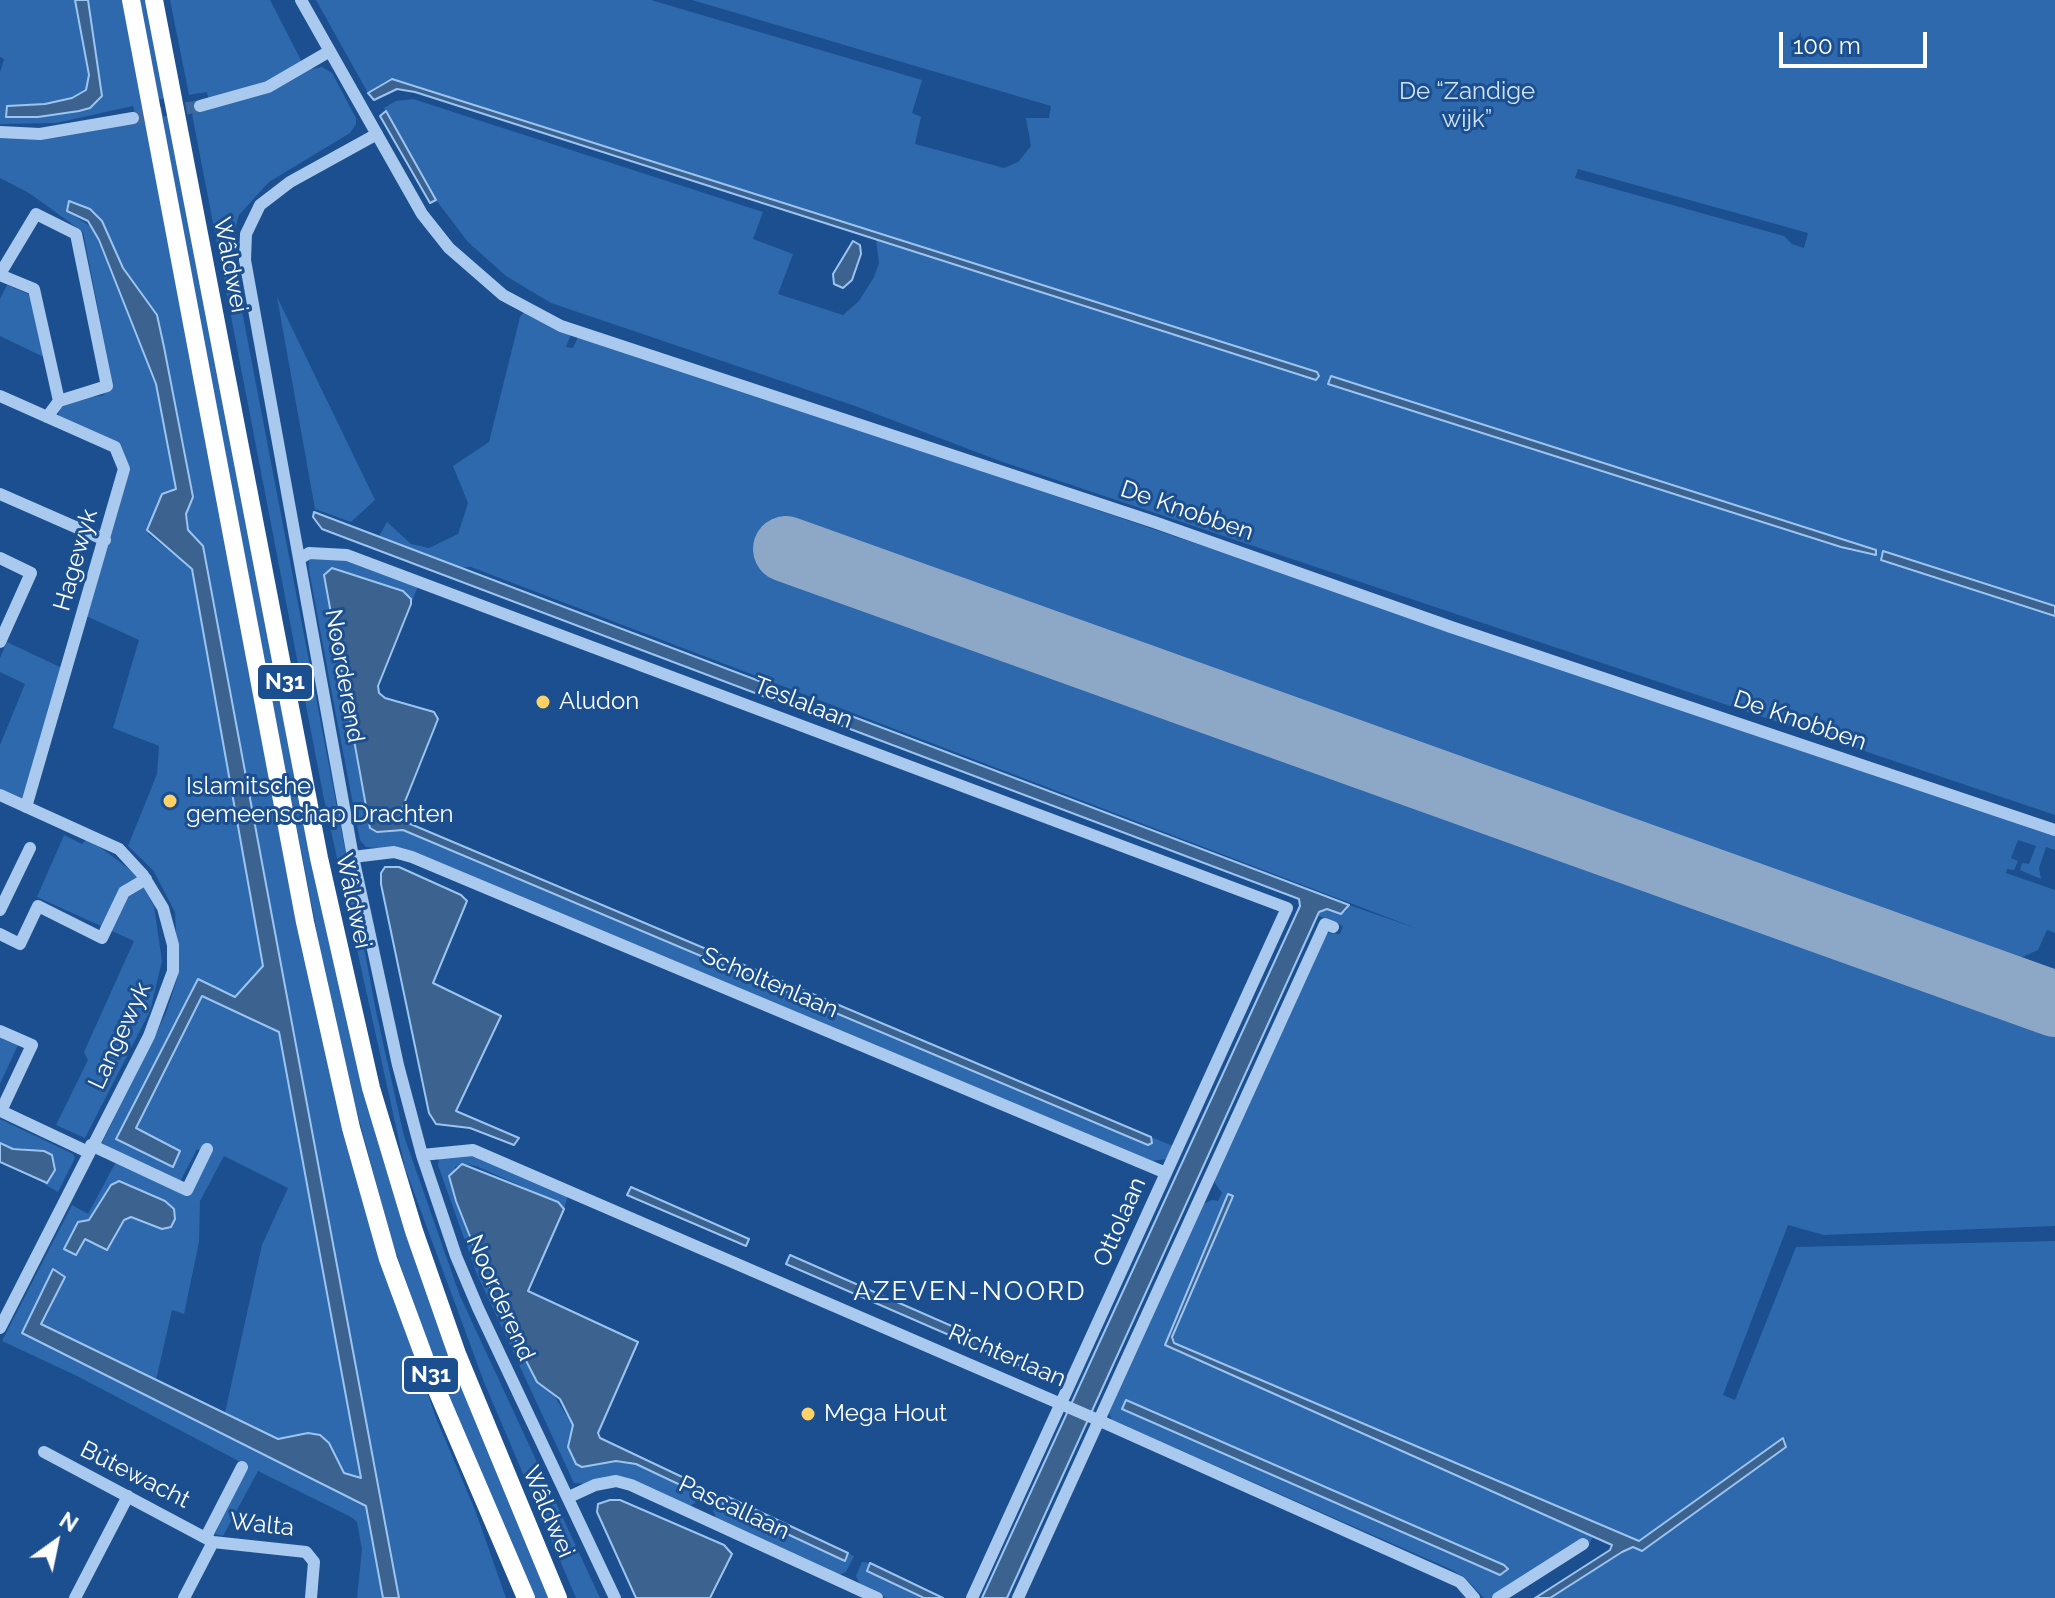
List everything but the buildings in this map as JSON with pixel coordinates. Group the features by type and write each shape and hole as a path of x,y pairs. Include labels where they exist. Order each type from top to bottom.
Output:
{"highway":[{"name":"Wâldwei","path":"131,0 305,922 351,1128 388,1259 418,1340 526,1598"},
{"name":"Wâldwei","path":"154,0 319,858 368,1075 436,1297 558,1598"},
{"name":"N31","path":"506,1551 519,1598"}],"street":[{"path":"301,0 377,134"},
{"path":"200,106 268,87 330,51"},
{"path":"0,132 40,134 133,118"},
{"name":"Noorderend","path":"377,134 273,193 260,205 246,234 245,260 353,857 398,1065 422,1155 447,1231 478,1308 615,1598"},
{"name":"De Knobben","path":"377,134 422,214 449,248 503,295 561,326 1154,522 1466,632 2055,830"},
{"path":"47,417 59,401 107,386 76,234 36,214 0,274 34,289 59,401"},
{"name":"Hagewyk","path":"0,396 115,447 121,455 124,469 26,807"},
{"path":"0,494 105,540"},
{"name":"Teslalaan","path":"301,558 309,553 347,555 1287,908"},
{"path":"0,558 31,573 0,642"},
{"name":"Langewyk","path":"0,795 119,849 146,879 163,908 170,930 173,971 149,1036 0,1328"},
{"path":"0,910 30,848"},
{"name":"Scholtenlaan","path":"353,857 394,852 412,857 1166,1173"},
{"path":"0,934 20,944 38,906 102,938 124,892 146,879"},
{"name":"Ottolaan","path":"972,1598 1287,908"},
{"path":"1018,1598 1096,1418 1208,1192 1325,924 1333,927"},
{"path":"0,1031 32,1045 1,1111 187,1190 207,1149"},
{"name":"Richterlaan","path":"422,1155 473,1150 1096,1418 1460,1582 1474,1598"},
{"name":"Bûtewacht","path":"44,1452 210,1539"},
{"name":"Bûtewacht","path":"184,1598 242,1467"},
{"name":"Pascallaan","path":"569,1497 595,1485 616,1481 631,1485 877,1598"},
{"path":"75,1598 128,1496"},
{"name":"Walta","path":"210,1539 306,1552 314,1562 311,1598"},
{"path":"1498,1598 1583,1544"}],"green space":[{"path":"0,0 75,0 89,75 86,90 72,98 45,104 7,106 7,117 24,118 90,108 102,97 88,0 124,0 324,1042 362,1200 436,1418 475,1510 506,1598 399,1598 203,546 188,530 186,514 193,497 164,347 156,315 123,268 101,221 71,214 93,228 156,384 176,490 162,494 148,534 192,569 263,966 235,997 198,980 117,1139 173,1167 180,1151 135,1128 202,995 279,1032 361,1478 344,1473 329,1443 278,1439 225,1413 262,1245 288,1188 224,1156 200,1201 199,1242 184,1314 172,1310 156,1380 40,1324 65,1277 53,1269 22,1332 366,1506 383,1598 357,1598 362,1549 357,1522 351,1517 258,1471 223,1536 215,1534 248,1466 77,1376 2,1341 72,1205 88,1214 117,1160 188,1195 209,1155 197,1149 180,1182 102,1143 166,1013 178,976 175,912 153,870 128,846 157,774 159,746 113,728 139,640 84,615 126,460 59,416 58,409 75,398 102,396 110,389 111,375 83,232 29,193 0,178 0,136 36,139 137,121 133,106 56,123 0,124 0,72 4,59 0,57","holes":["119,1181 162,1229 131,1217 124,1220 107,1250 85,1239"]},
{"path":"138,0 147,0 166,98 157,100"},
{"path":"170,0 270,0 306,70 322,67 332,73 356,118 350,133 269,182 239,215 232,239 238,290 377,1016 404,1136 460,1296 600,1598 576,1598 484,1382 405,1168 324,799 192,114 210,106 207,92 189,95"},
{"name":"De “Zandige wijk”","path":"316,0 651,0 922,80 912,113 921,117 915,144 1004,168 1018,162 1031,146 1026,118 1049,118 1051,106 692,0 2055,0 2055,606 1883,551 1880,556 1881,560 2055,616 2055,815 1000,461 858,407 551,303 506,276 468,242 436,200 384,108 396,101 413,99 763,212 753,239 793,254 778,294 843,315 859,301 874,277 879,263 876,239 1316,380 1318,376 1317,372 398,80 386,81 368,93","holes":["1578,169 1808,233 1804,248 1792,244 1784,236 1575,178","1332,376 1876,550 1876,555 1841,547 1328,384"]},
{"path":"170,115 314,855 469,1404 551,1598 532,1598 439,1375 391,1238 338,1042 160,117"},
{"path":"7,285 40,299 52,361 0,336 0,299"},
{"path":"277,297 375,500 351,522 315,509"},
{"path":"525,311 572,332 566,347 573,348 579,335 2055,834 2055,850 2046,847 2039,868 2041,879 2020,870 2022,863 2029,864 2036,846 2018,840 2011,858 2018,861 2014,870 2007,869 2006,873 2055,890 2055,933 2047,930 2038,950 2011,962 793,529 778,568 2055,1025 2055,1226 1824,1235 1788,1225 1723,1395 1735,1400 1796,1247 2055,1241 2055,1598 1550,1598 1730,1485 1785,1447 1786,1439 1780,1440 1639,1541 1174,1343 1172,1337 1225,1199 1165,1345 1594,1534 1589,1545 1582,1539 1492,1598 1484,1598 1464,1577 1450,1569 1112,1420 1109,1413 1201,1205 1218,1201 1222,1193 1215,1183 1215,1173 1326,933 1340,934 1343,926 1317,915 1319,911 1346,912 1349,905 1418,929 471,567 451,568 377,540 387,522 411,544 429,548 458,534 468,503 453,466 489,442 520,317","holes":["1126,1401 1508,1568 1123,1409"]},
{"path":"309,553 350,560 418,586 411,604 411,598 324,575 371,828 377,832 403,830 1148,1145 1152,1143 1151,1137 1173,1146 1166,1159 1152,1161 413,851 366,847 360,840 309,570"},
{"path":"7,642 62,668 24,800 0,789 0,745 25,684 0,672 0,658"},
{"path":"64,835 82,844 88,838 137,875 154,906 162,961 150,1011 85,1138 56,1125 88,1060 84,1052 134,941 37,897"},
{"path":"0,1034 18,1045 0,1084"},
{"path":"0,1119 73,1154 75,1158 58,1192 44,1184 47,1183 23,1148 13,1149 0,1143"},
{"path":"468,1153 568,1195 564,1209 558,1202 476,1166 462,1164 455,1167 456,1201 473,1248 495,1300 573,1426 568,1447 582,1467 616,1461 636,1464 693,1491 697,1484 703,1487 695,1503 690,1506 611,1476 585,1484 574,1483 476,1272 438,1165 439,1159"},
{"path":"722,1495 726,1496 723,1503 845,1561 848,1553 854,1556 846,1572 838,1575 717,1519 713,1511"},
{"path":"862,1562 870,1563 867,1572 924,1598 887,1598 861,1586 856,1576"}],"shaded area":[{"path":"75,0 88,0 102,96 90,108 79,111 38,117 6,117 7,106 45,104 72,98 86,90 89,75"},
{"path":"392,79 1317,372 1319,376 1316,380 415,92 397,89 374,100 368,93"},
{"path":"386,111 436,200 430,203 380,116"},
{"path":"69,201 90,209 102,221 123,268 157,315 193,497 186,514 188,530 203,546 399,1598 383,1598 366,1506 22,1333 53,1269 65,1277 41,1324 278,1439 308,1433 320,1435 329,1443 344,1473 361,1478 279,1032 202,996 136,1128 180,1151 173,1167 116,1139 198,979 235,997 263,966 192,569 147,530 162,494 176,489 156,384 99,240 88,221 67,211"},
{"path":"853,241 860,245 861,254 852,280 843,288 834,284 833,274"},
{"path":"1331,376 1876,550 1876,555 1841,547 1328,384"},
{"path":"314,512 1349,905 1341,914 1327,909 1319,912 1007,1598 982,1598 1300,906 1299,899 322,529 313,517"},
{"path":"1883,551 2055,606 2055,616 1881,560"},
{"path":"332,568 403,591 411,599 378,686 379,693 385,698 434,712 438,719 400,814 401,820 1151,1137 1152,1143 1148,1145 403,830 377,832 370,828 324,575"},
{"path":"385,867 399,867 461,895 467,901 433,983 501,1016 456,1111 519,1138 514,1145 470,1128 436,1124 429,1113 381,884 381,873"},
{"path":"0,1143 13,1149 44,1151 52,1155 55,1170 47,1183 0,1162"},
{"path":"462,1164 558,1202 564,1209 528,1291 638,1342 598,1433 600,1438 697,1484 693,1491 636,1464 616,1461 582,1467 576,1464 568,1447 573,1425 560,1399 537,1382 495,1300 456,1201 449,1176"},
{"path":"119,1181 165,1201 174,1209 175,1219 171,1227 162,1229 131,1217 124,1220 107,1250 85,1239 76,1255 64,1249 78,1222 89,1220 111,1185"},
{"path":"631,1187 749,1239 746,1246 627,1195"},
{"path":"1228,1194 1233,1196 1172,1337 1174,1343 1639,1541 1783,1438 1786,1447 1642,1551 1633,1547 1550,1598 1535,1598 1610,1550 1612,1545 1165,1345"},
{"path":"790,1255 1054,1371 1050,1379 786,1264"},
{"path":"1126,1400 1508,1569 1500,1575 1122,1409"},
{"path":"726,1496 848,1553 845,1561 723,1504"},
{"path":"620,1500 724,1545 732,1554 710,1598 636,1598 597,1512 598,1504"},
{"path":"870,1563 943,1598 924,1598 867,1571"}],"taxiway":[{"path":"2052,1003 2055,993"}],"runway":[{"path":"786,549 2055,1004"}],"tunnel":[{"path":"133,118 200,106"}],"place":[{"name":"Aludon","path":"543,702"},
{"name":"Islamitsche gemeenschap Drachten","path":"170,801"},
{"name":"Mega Hout","path":"808,1414"}],"district":[{"name":"AZEVEN-NOORD","path":"970,1292"}]}
